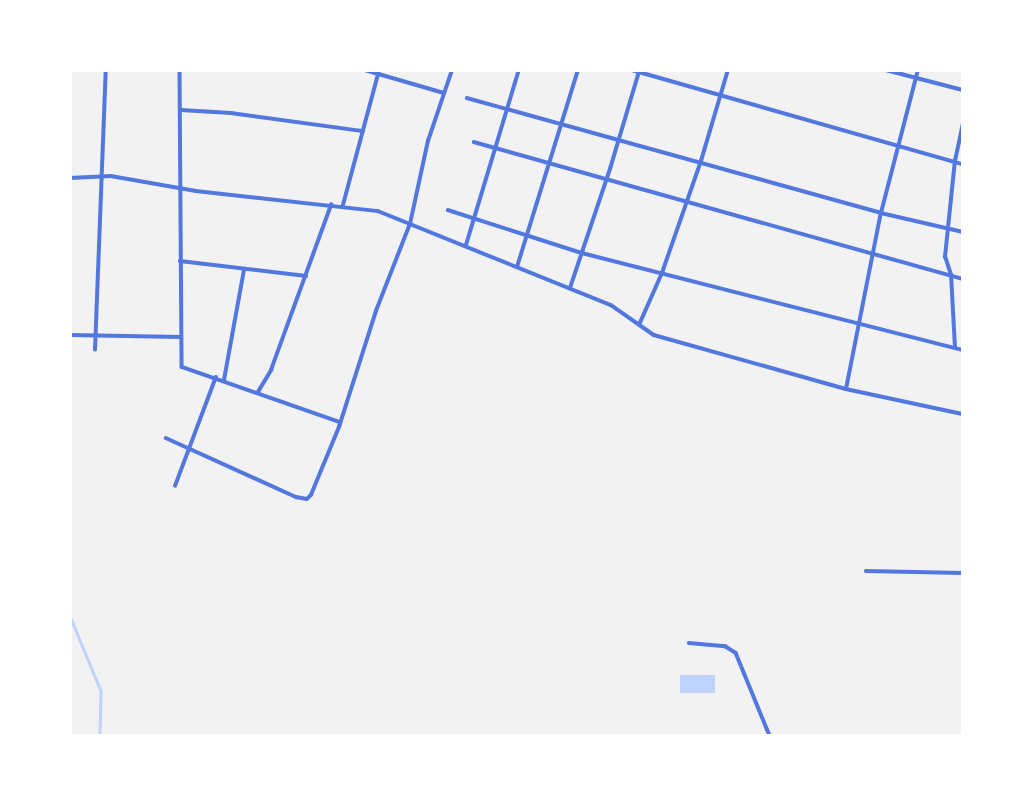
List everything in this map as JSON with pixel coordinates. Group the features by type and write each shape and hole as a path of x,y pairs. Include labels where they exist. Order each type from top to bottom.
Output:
{"street":[{"path":"95,350 106,70"},
{"path":"180,70 182,367 340,422"},
{"path":"365,70 444,93"},
{"path":"166,438 296,497 307,499 340,422 376,311 410,224 428,141 452,70"},
{"path":"466,246 519,70"},
{"path":"517,267 578,70"},
{"path":"632,70 963,164"},
{"path":"639,325 662,273 701,161 728,70"},
{"path":"886,70 963,90"},
{"path":"846,389 881,213 918,70"},
{"path":"570,288 639,71"},
{"path":"343,205 378,74"},
{"path":"467,98 881,213 963,232"},
{"path":"180,110 231,113 363,131"},
{"path":"955,348 951,275 945,257 955,161 963,122"},
{"path":"474,142 963,279"},
{"path":"70,178 102,176 378,211 611,305 654,335 846,389 963,414"},
{"path":"258,392 271,370 331,205"},
{"path":"448,210 582,253 963,350"},
{"path":"180,261 306,276"},
{"path":"224,380 244,270"},
{"path":"70,335 96,338 181,337"},
{"path":"175,486 216,377"},
{"path":"866,571 963,573"},
{"path":"689,643 725,646 736,653 770,736"}],"water":[{"path":"680,675 715,675 715,693 680,693"}],"waterway":[{"path":"70,616 101,691 100,736"}]}
